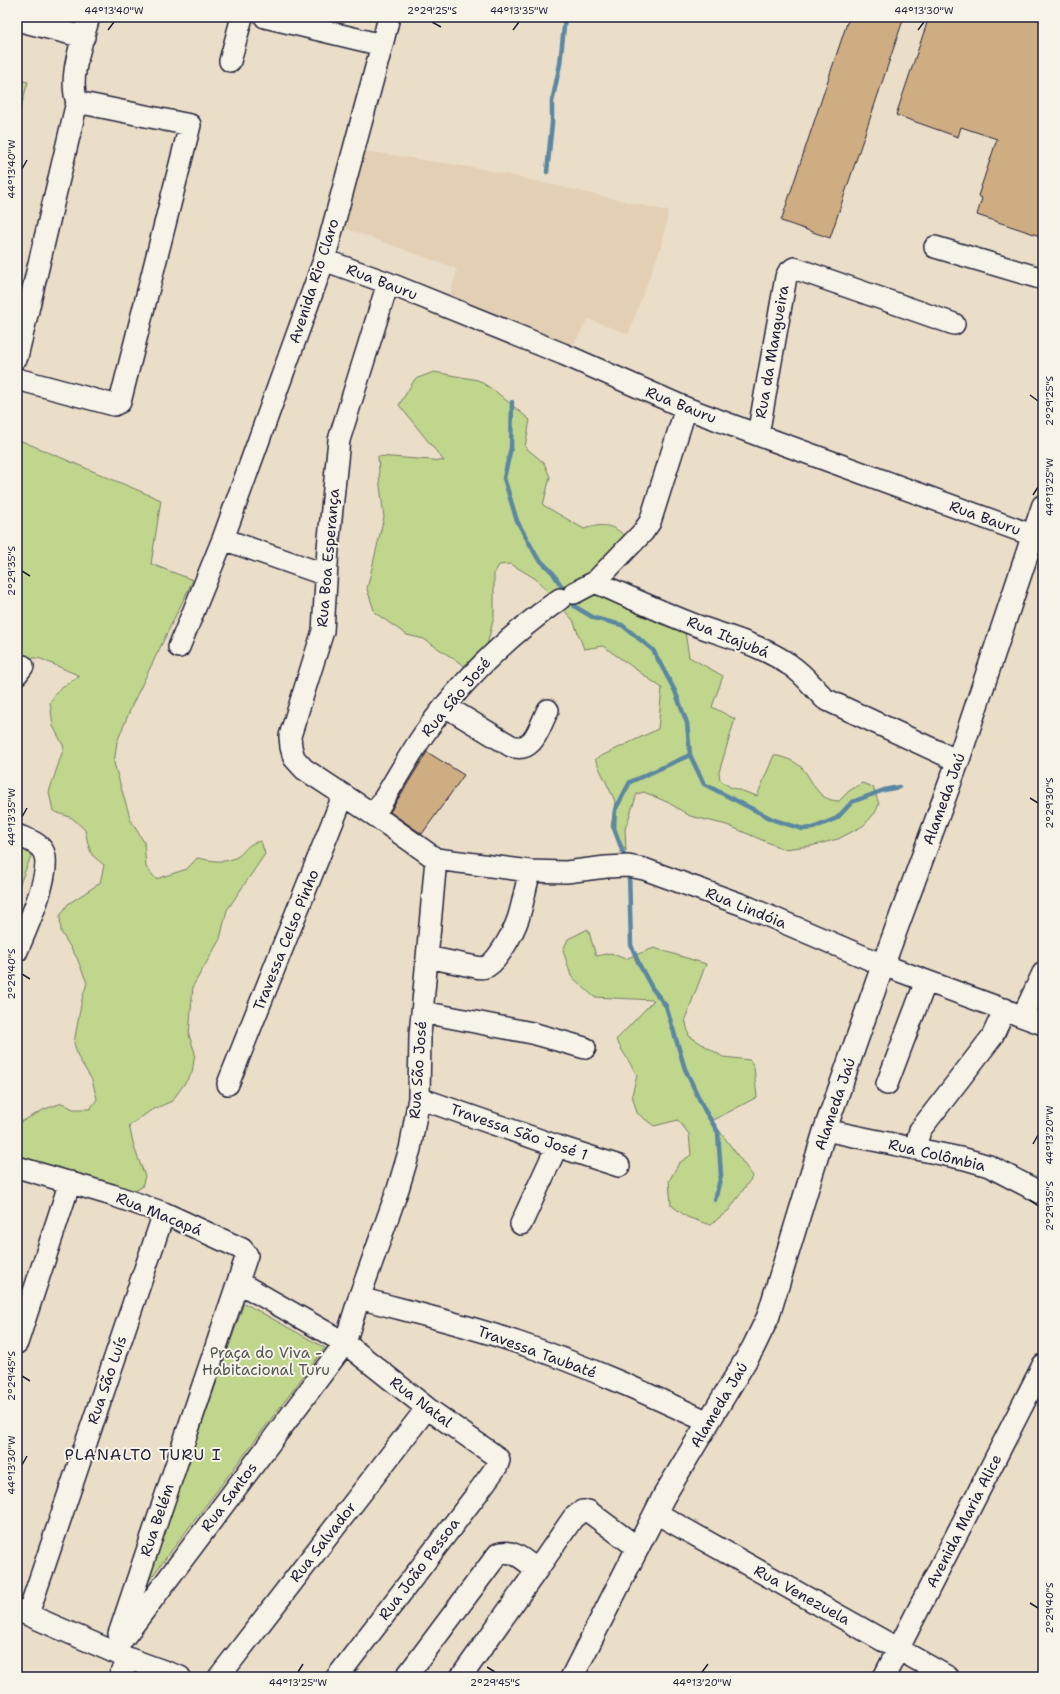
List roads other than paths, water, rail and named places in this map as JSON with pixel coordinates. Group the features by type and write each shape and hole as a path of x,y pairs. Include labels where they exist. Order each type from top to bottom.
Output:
{"main road":[{"name":"Alameda Jaú","path":"572,1677 656,1513 708,1422 753,1348 768,1317 825,1130 1038,537 1043,506"}],"street":[{"path":"230,61 242,17"},
{"path":"265,17 382,46"},
{"name":"Avenida Rio Claro","path":"179,647 223,539 324,260 389,17"},
{"path":"17,20 87,27 74,74 73,87 77,102 17,357"},
{"path":"17,379 114,404 120,402 190,125 77,102"},
{"path":"935,247 1043,279"},
{"name":"Rua Bauru","path":"324,260 388,283 563,354 686,408 1038,537"},
{"name":"Rua da Mangueira","path":"758,435 786,277 790,270 794,268 954,324"},
{"name":"Rua Boa Esperança","path":"388,283 339,440 336,455 323,630 290,736 294,758 304,769 374,815 436,859"},
{"name":"Rua São José","path":"374,815 424,735 445,706 473,673 501,645 536,616 567,596 594,582 643,532 650,522 686,408"},
{"path":"223,539 326,575"},
{"name":"Rua Itajubá","path":"594,582 692,623 743,640 769,652 802,674 812,687 825,699 958,761"},
{"path":"445,706 518,749 526,747 532,742 548,710"},
{"name":"Travessa Celso Pinho","path":"228,1084 344,796"},
{"path":"17,835 38,844 44,852 40,893 17,951"},
{"name":"Rua São José","path":"345,1343 358,1298 400,1182 410,1149 419,1098 420,1035 436,859"},
{"name":"Rua Lindóia","path":"436,859 530,871 566,872 621,867 644,869 742,905 883,965 1043,1024"},
{"path":"427,957 483,968 488,965 498,955 514,929 527,883"},
{"path":"915,1149 920,1130 992,1037 1014,1013 1043,973"},
{"path":"887,1084 926,980"},
{"path":"423,1012 532,1033 585,1048"},
{"name":"Travessa São José 1","path":"419,1098 557,1146 620,1166"},
{"name":"Rua Colômbia","path":"825,1130 965,1159 989,1166 1043,1194"},
{"path":"521,1224 557,1146"},
{"name":"Rua Macapá","path":"17,1167 112,1195 164,1213 246,1252"},
{"path":"17,1343 70,1182"},
{"name":"Rua São Luís","path":"22,1612 164,1213"},
{"name":"Rua Belém","path":"121,1655 246,1258 246,1252"},
{"path":"238,1282 345,1343"},
{"name":"Travessa Taubaté","path":"358,1298 459,1324 517,1342 645,1392 708,1422"},
{"name":"Rua Natal","path":"345,1343 427,1408 497,1457 498,1460"},
{"name":"Rua Santos","path":"121,1655 345,1343"},
{"name":"Avenida Maria Alice","path":"884,1677 1043,1365"},
{"name":"Rua Salvador","path":"219,1677 427,1408"},
{"name":"Rua João Pessoa","path":"337,1677 497,1466 498,1460"},
{"path":"461,1677 573,1518 582,1511 588,1511 638,1548"},
{"name":"Rua Venezuela","path":"656,1513 948,1677"},
{"path":"406,1677 498,1554 505,1551 512,1552 537,1570"},
{"path":"22,1612 121,1655 180,1677"},
{"path":"119,1677 121,1655"}],"waterway":[{"path":"547,172 552,123 552,102 560,64 565,17"},
{"path":"512,402 511,448 504,478 517,521 537,557 553,573 574,606 594,618 622,625 653,650 675,691 687,723 690,755 704,784 774,820 803,829 813,828 837,818 852,802 884,790 899,787"},
{"path":"626,861 614,828 615,810 630,782 690,755"},
{"path":"629,872 631,945 652,988 666,1006 685,1069 704,1109 718,1132 721,1175 715,1200"}],"district":[{"name":"PLANALTO TURU I","path":"143,1454"}],"park label":[{"name":"Praça do Viva - Habitacional Turu","path":"266,1362"}]}
